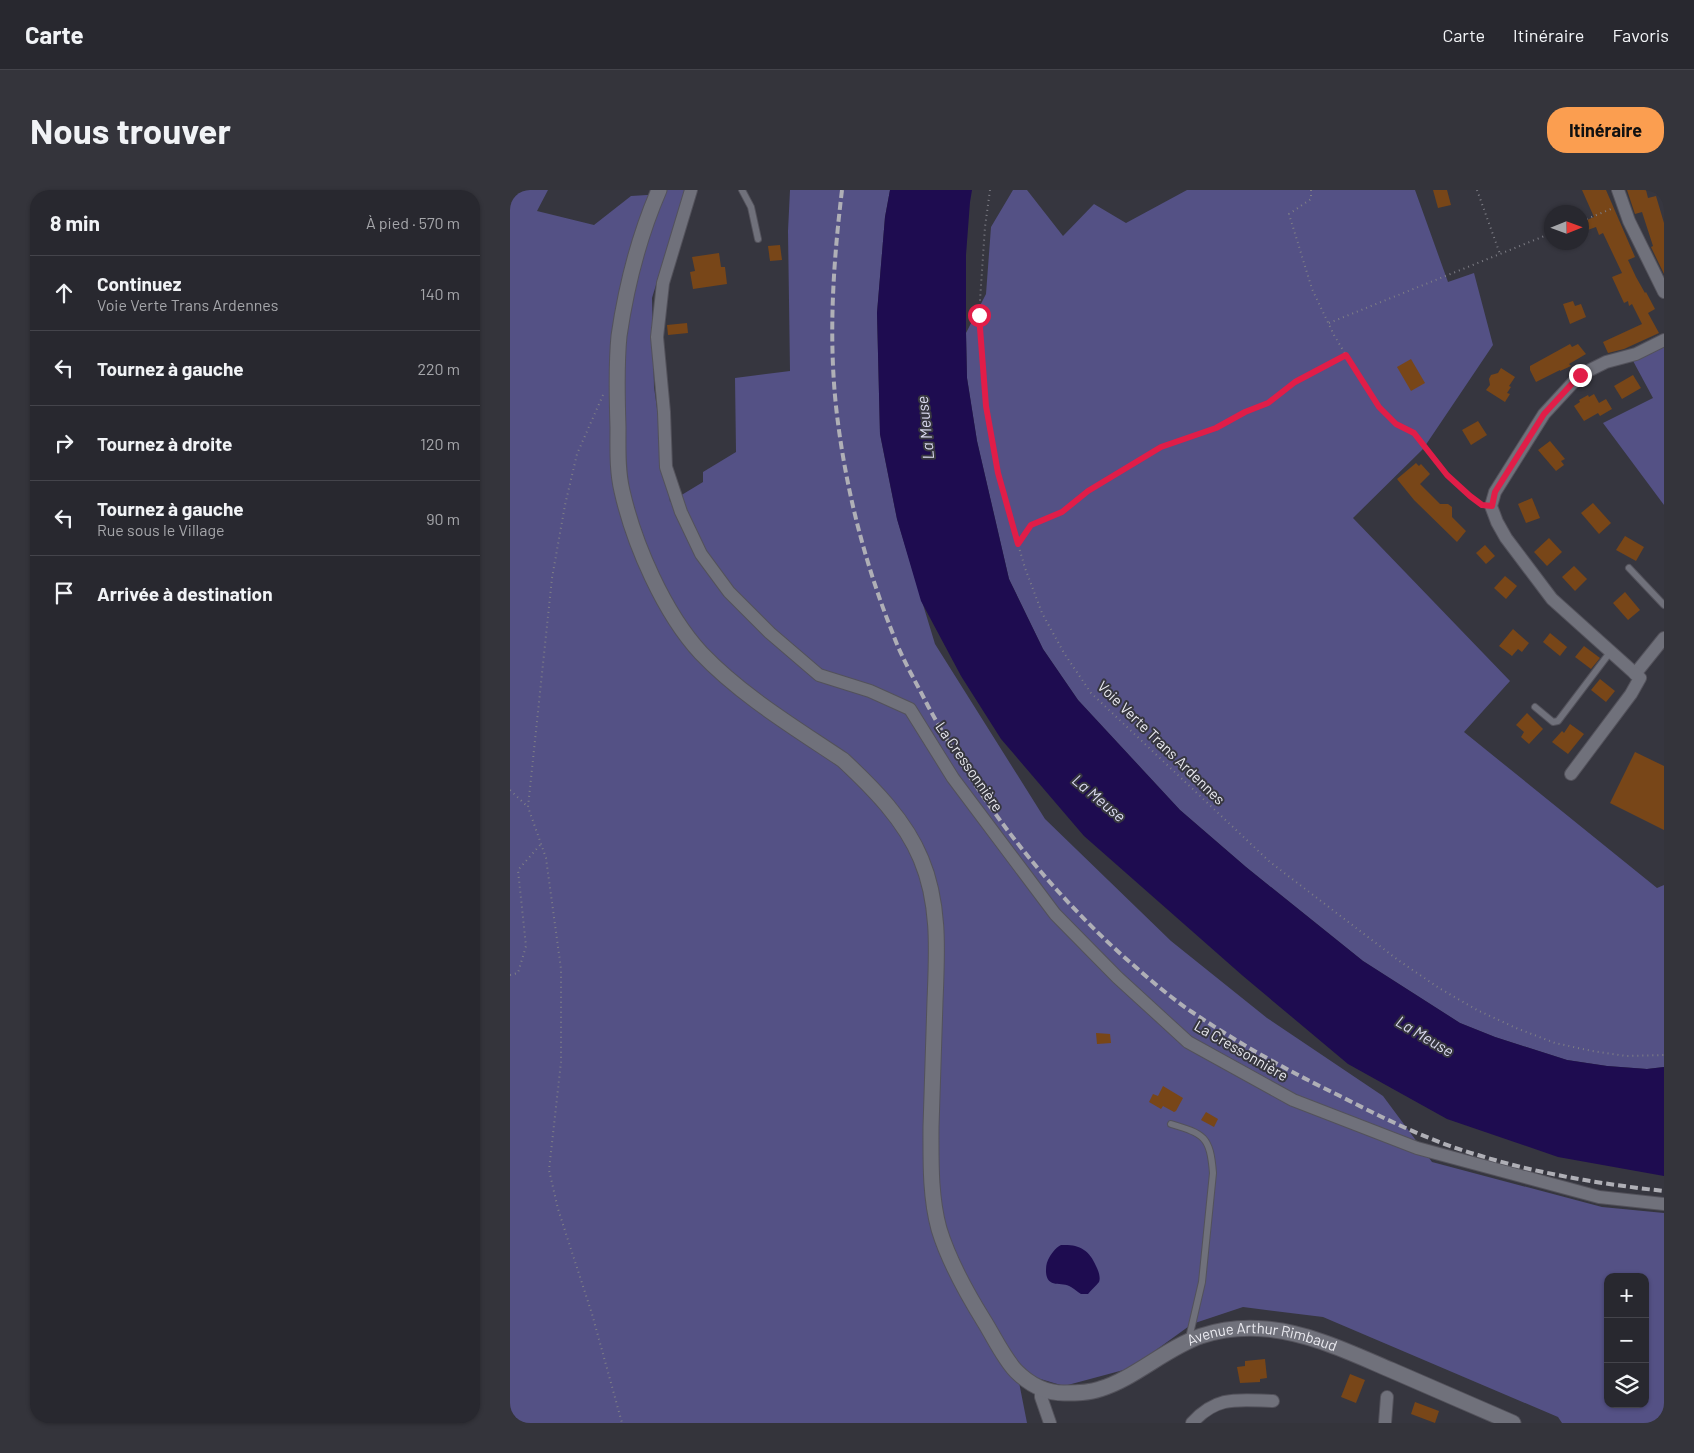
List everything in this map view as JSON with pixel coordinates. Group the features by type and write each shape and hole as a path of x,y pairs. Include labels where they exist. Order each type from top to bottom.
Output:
{"street":[{"name":"Avenue Arthur Rimbaud","path":"659,190 642,236 619,336 617,377 619,474 630,520 656,585 684,632 701,653 759,703 843,760 858,774 901,823 926,871 933,898 937,938 931,1168 935,1209 939,1229 962,1285 1015,1370 1028,1382 1041,1389 1058,1393 1099,1390 1115,1383 1156,1358 1199,1337 1242,1328 1288,1331 1310,1337 1357,1355 1513,1423"},
{"name":"La Cressonnière","path":"691,190 663,283 657,336 664,412 666,467 681,512 701,554 729,592 770,633 819,675 870,692 910,709 953,778 1055,914 1117,977 1188,1042 1293,1100 1417,1148 1599,1197 1664,1204"},
{"path":"1618,190 1628,221 1664,292"},
{"path":"1571,774 1631,694 1640,678 1552,599 1506,538 1497,522 1492,506 1495,492 1544,414 1580,375 1606,362 1636,354 1664,340"},
{"path":"1636,674 1664,638"},
{"path":"1041,1389 1041,1397 1050,1423"},
{"path":"1385,1423 1387,1397"},
{"path":"1192,1423 1208,1408 1228,1400 1273,1401"}],"lane":[{"path":"742,190 751,207 758,239"},
{"path":"1629,568 1664,605"},
{"path":"1535,707 1553,722 1558,721 1611,652"},
{"path":"1171,1124 1195,1132 1203,1137 1208,1144 1212,1156 1213,1173 1202,1282 1189,1342"}],"path":[{"name":"Voie Verte Trans Ardennes","path":"990,190 985,227 979,315 986,406 998,473 1025,568 1042,613 1064,653 1091,693 1270,862 1398,960 1439,988 1477,1010 1516,1028 1556,1043 1592,1052 1626,1056 1664,1056"},
{"path":"1311,190 1311,200 1289,214 1312,289 1346,355 1379,407 1396,424 1414,433 1447,475 1470,496 1482,505 1492,506"},
{"path":"1477,190 1500,254"},
{"path":"1589,218 1623,205"},
{"path":"1328,323 1544,236"},
{"path":"1018,544 1031,525 1062,512 1088,491 1161,447 1216,428 1245,412 1268,403 1295,382 1346,355"},
{"path":"603,395 577,454 565,505 552,578 528,807 546,858 561,969 562,1062 549,1170 558,1209 592,1314 622,1423"},
{"path":"510,790 528,807"},
{"path":"510,975 518,972 526,946 518,870 541,844"}],"shaded area":[{"path":"510,190 548,190 537,211 594,225 631,196 663,194 665,190 685,190 652,298 654,387 670,502 703,482 703,472 736,452 735,378 790,371 788,231 790,190 890,190 885,217 877,313 880,434 897,519 935,644 1045,819 1171,941 1267,1018 1383,1096 1432,1162 1602,1207 1664,1213 1664,1423 1562,1423 1558,1417 1323,1317 1243,1307 1192,1324 1131,1368 1064,1386 1017,1372 1027,1423 510,1423"},
{"path":"1013,190 1027,190 1063,236 1094,204 1126,223 1187,190 1415,190 1448,282 1474,273 1493,345 1423,449 1353,518 1510,681 1464,732 1657,888 1664,885 1664,1067 1647,1069 1567,1060 1495,1037 1460,1023 1363,961 1246,867 1180,810 1078,700 1043,649 1009,579 977,441 967,378 966,333 986,294 991,227"},
{"path":"1664,343 1664,505 1603,423 1653,398 1632,359"}],"water":[{"name":"La Meuse","path":"890,190 972,190 966,255 966,333 967,378 977,441 1009,579 1043,649 1078,700 1180,810 1246,867 1363,961 1460,1023 1495,1037 1567,1060 1647,1069 1664,1067 1664,1176 1558,1157 1447,1119 1348,1064 1243,976 1084,836 1001,739 961,676 921,601 897,519 880,434 877,313 885,217"},
{"path":"1061,1245 1078,1247 1090,1255 1093,1260 1100,1280 1088,1294 1081,1294 1067,1285 1049,1281 1046,1272 1047,1262 1053,1251"}],"building":[{"path":"1433,190 1447,190 1451,205 1438,208"},
{"path":"1582,190 1606,190 1635,257 1628,260 1655,309 1648,313 1659,333 1624,349 1608,353 1603,342 1642,324 1632,304 1629,306 1628,301 1624,303 1612,277 1622,273 1603,233 1599,235 1596,227 1589,230 1589,219 1594,217"},
{"path":"1627,190 1646,190 1648,198 1656,196 1664,223 1664,274 1651,247 1653,246 1642,212 1635,214"},
{"path":"780,245 782,260 770,261 768,246"},
{"path":"719,253 721,267 725,267 727,284 693,289 690,272 695,271 692,257"},
{"path":"1573,301 1575,306 1581,304 1586,317 1570,324 1563,304"},
{"path":"687,323 688,333 668,335 667,325"},
{"path":"1570,344 1572,347 1578,344 1586,354 1569,364 1571,366 1536,382 1530,366"},
{"path":"1411,359 1425,383 1411,391 1397,367"},
{"path":"1501,368 1515,377 1509,386 1511,387 1507,393 1510,394 1505,402 1486,390 1490,385 1489,379 1491,375 1498,373"},
{"path":"1633,375 1641,388 1622,399 1614,386"},
{"path":"1594,394 1599,403 1606,399 1612,409 1600,416 1598,413 1584,421 1574,406 1580,402 1579,400"},
{"path":"1478,421 1487,435 1471,445 1462,430"},
{"path":"1550,441 1565,459 1561,461 1564,465 1556,471 1538,450"},
{"path":"1416,463 1419,466 1421,464 1430,474 1420,484 1440,504 1448,504 1452,507 1452,517 1466,531 1457,542 1414,500 1397,479"},
{"path":"1532,498 1540,518 1526,523 1518,504"},
{"path":"1593,503 1611,523 1599,534 1581,513"},
{"path":"1625,536 1644,547 1636,561 1616,550"},
{"path":"1549,538 1562,552 1547,566 1534,552"},
{"path":"1485,545 1495,556 1486,564 1476,553"},
{"path":"1574,566 1587,579 1575,591 1562,577"},
{"path":"1505,576 1517,586 1506,599 1494,588"},
{"path":"1625,592 1640,610 1628,620 1613,603"},
{"path":"1513,629 1529,643 1522,652 1518,649 1512,656 1499,646"},
{"path":"1550,633 1567,647 1560,656 1543,642"},
{"path":"1584,646 1600,658 1591,669 1575,657"},
{"path":"1600,679 1615,691 1606,702 1591,690"},
{"path":"1527,713 1543,729 1529,744 1521,737 1524,732 1516,725"},
{"path":"1570,724 1584,734 1568,754 1552,742 1562,731 1564,733"},
{"path":"1635,752 1664,766 1664,830 1610,803"},
{"path":"1096,1033 1110,1034 1111,1043 1097,1044"},
{"path":"1163,1086 1183,1098 1174,1112 1163,1106 1161,1109 1149,1102 1153,1094 1158,1096"},
{"path":"1206,1112 1218,1119 1214,1127 1201,1120"},
{"path":"1265,1359 1267,1378 1260,1379 1260,1382 1240,1383 1237,1367 1245,1366 1245,1361"},
{"path":"1350,1374 1365,1380 1356,1403 1341,1397"},
{"path":"1415,1402 1439,1411 1435,1423 1411,1414"}],"railway":[{"path":"842,190 833,302 834,387 851,499 865,554 897,643 928,706 969,775 1015,840 1040,871 1094,929 1166,993 1227,1035 1301,1076 1406,1128 1442,1143 1501,1162 1594,1182 1664,1191"}],"route":[{"path":"979,315 986,406 998,473 1018,544 1031,525 1062,512 1088,491 1161,447 1216,428 1245,412 1268,403 1295,382 1346,355 1379,407 1396,424 1414,433 1447,475 1470,496 1482,505 1492,506 1495,492 1544,414 1580,375"}]}
